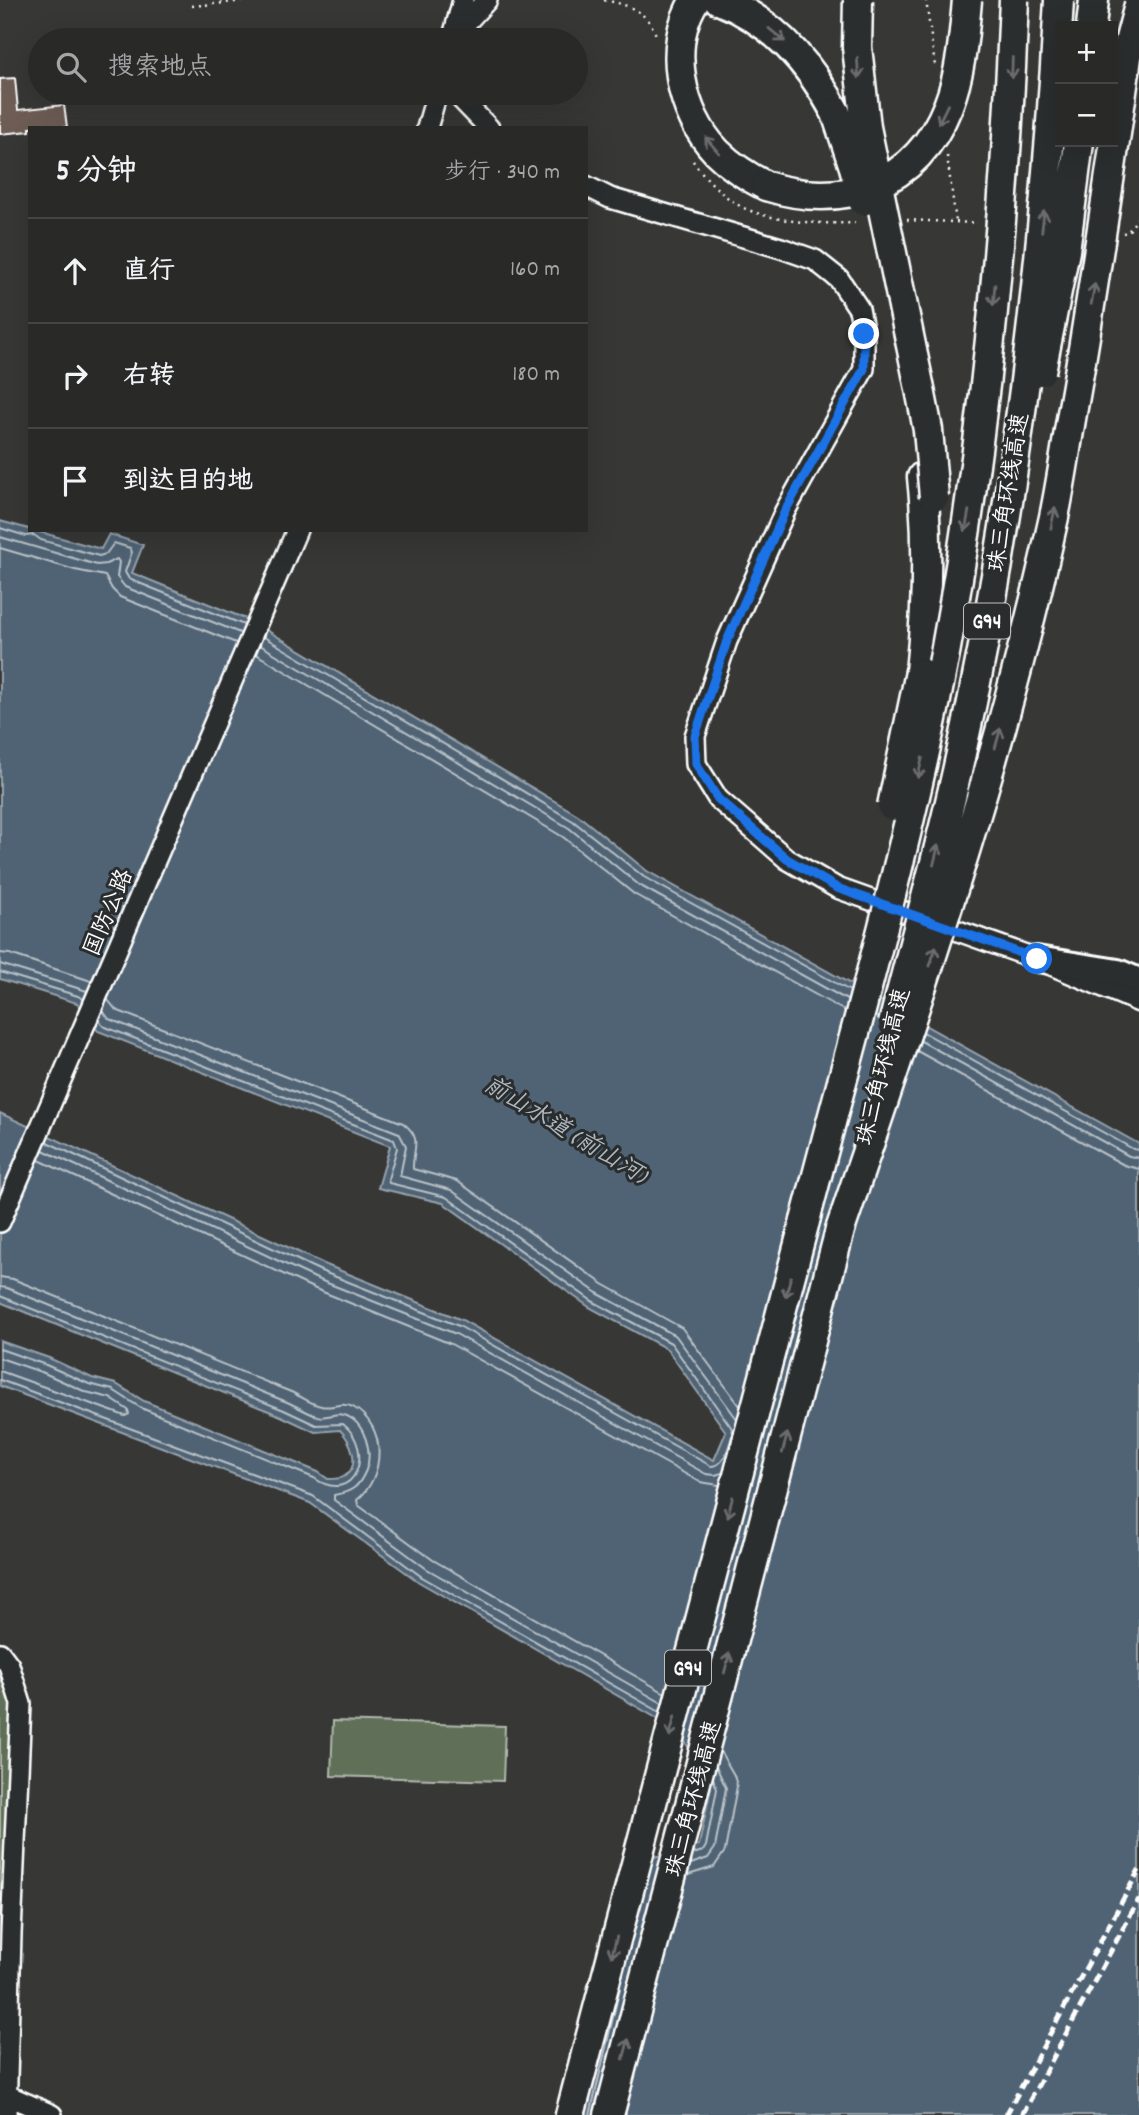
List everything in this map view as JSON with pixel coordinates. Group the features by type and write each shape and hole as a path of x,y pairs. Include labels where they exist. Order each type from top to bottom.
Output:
{"highway":[{"path":"695,0 689,9 681,34 681,79 695,122 717,152 731,165 766,186 806,195 849,193 886,181 911,162 935,131 952,93 959,65 967,0"},
{"path":"719,0 765,25 782,38 810,68 836,113 854,167 922,477 927,524 927,574 920,672"},
{"path":"806,1221 920,672 935,581 937,533 932,474 919,384 866,127 857,47 858,0"},
{"name":"珠三角环线高速","path":"570,2115 806,1221 907,826 936,699 968,514 992,313 1009,125 1014,0"},
{"name":"珠三角环线高速","path":"609,2115 958,768 1007,505 1045,209 1059,0"},
{"path":"1092,21 1094,0"},
{"path":"840,1230 928,971 970,836 1001,727 1054,516 1095,281 1129,43 1139,5"},
{"path":"994,582 1055,311 1078,147"}],"main road":[{"path":"1037,959 1118,972 1139,981"}],"street":[{"path":"456,28 463,0"},
{"path":"463,28 487,0"},
{"path":"428,126 433,105"},
{"path":"467,105 487,126"},
{"path":"588,187 610,198 815,260 839,279 859,309 864,334 864,369 785,511 727,641 695,736 696,764 718,799 787,859 837,888 1037,959 1139,1002"},
{"name":"国防公路","path":"0,1222 296,532"},
{"path":"0,1653 9,1665 21,1704 5,2101 52,2115"}],"path":[{"path":"192,6 256,0"}],"green space":[{"path":"0,1657 19,1704 7,1960 0,1960"},
{"path":"333,1721 505,1726 503,1781 331,1776"}],"water":[{"name":"前山水道 (前山河)","path":"0,521 28,529 28,532 40,532 101,549 109,534 143,545 132,573 251,621 578,815 647,871 1139,1144 1139,2115 583,2115 613,1992 605,1927 635,1862 699,1845 711,1787 679,1731 419,1582 310,1503 0,1386 0,1341 49,1358 92,1378 116,1384 144,1401 318,1472 328,1479 343,1477 353,1466 351,1446 340,1430 315,1432 0,1302 0,1113 324,1264 462,1320 714,1460 726,1432 667,1349 589,1307 443,1203 378,1188 390,1146 98,1031 77,1003 0,979"}],"building":[{"path":"15,78 18,110 64,105 67,126 28,126 28,131 0,134 0,79"}],"railway":[{"path":"1006,2115 1139,1870"},
{"path":"1022,2115 1139,1899"}],"route":[{"path":"864,334 864,369 785,511 727,641 695,736 696,764 718,799 787,859 837,888 1037,959"}]}
